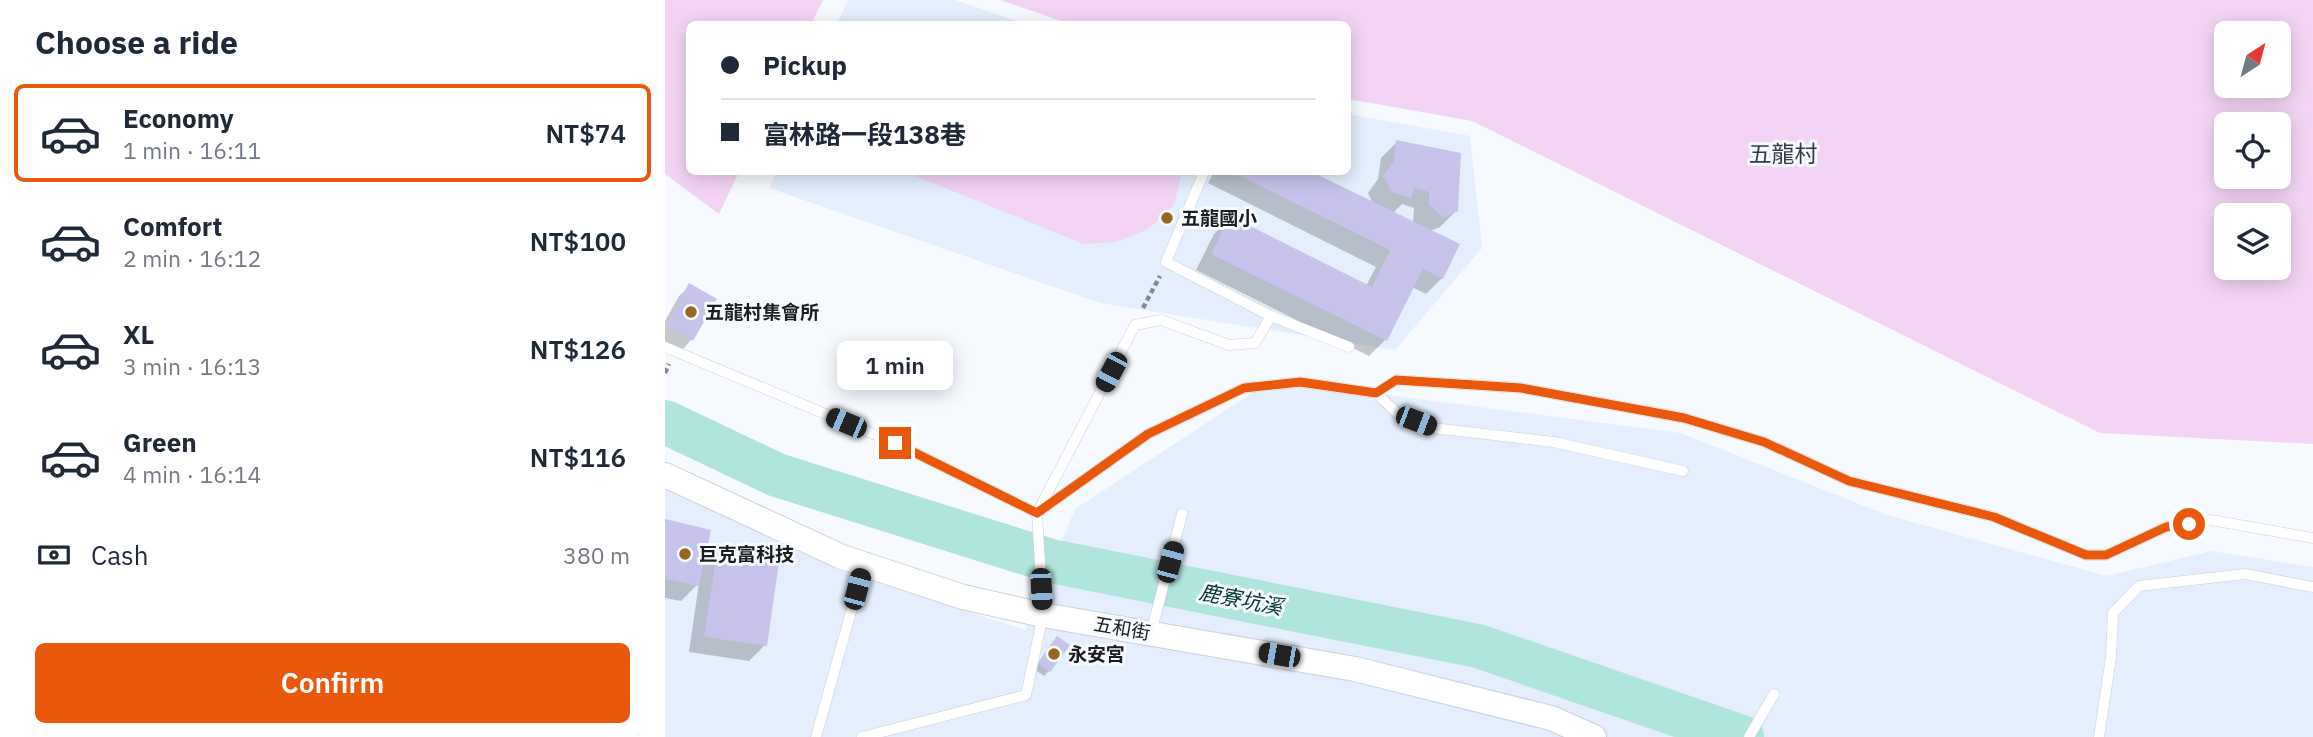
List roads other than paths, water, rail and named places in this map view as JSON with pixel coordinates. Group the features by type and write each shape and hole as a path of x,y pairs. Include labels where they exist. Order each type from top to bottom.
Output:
{"street":[{"name":"五和街","path":"665,475 842,557 963,597 1043,615 1355,669 1551,718 1594,737"}],"lane":[{"path":"1203,175 1167,262 1271,316 1349,347"},
{"path":"862,737 1026,695 1043,615 1037,513 1135,325 1161,320 1229,345 1255,343 1271,316"},
{"path":"665,346 895,443 1037,513"},
{"path":"1376,393 1396,380 1521,388 1684,418 1764,442 1849,481 1994,517 2086,555 2106,555 2166,527 2211,520 2313,538"},
{"path":"1037,513 1148,434 1244,388 1300,382 1376,393 1398,414 1433,428 1554,442 1683,471"},
{"path":"1151,633 1182,514"},
{"path":"816,737 864,565"},
{"path":"2099,737 2111,657 2113,613 2139,586 2245,575 2313,587"},
{"path":"1749,737 1774,694"}],"waterway":[{"name":"鹿寮坑溪","path":"665,422 777,475 1051,561 1478,646 1742,737"}],"place":[{"name":"五龍國小","path":"1167,218"},
{"name":"五龍村集會所","path":"691,312"},
{"name":"巨克富科技","path":"685,554"},
{"name":"永安宮","path":"1054,654"}],"district":[{"name":"五龍村","path":"1783,153"}]}
